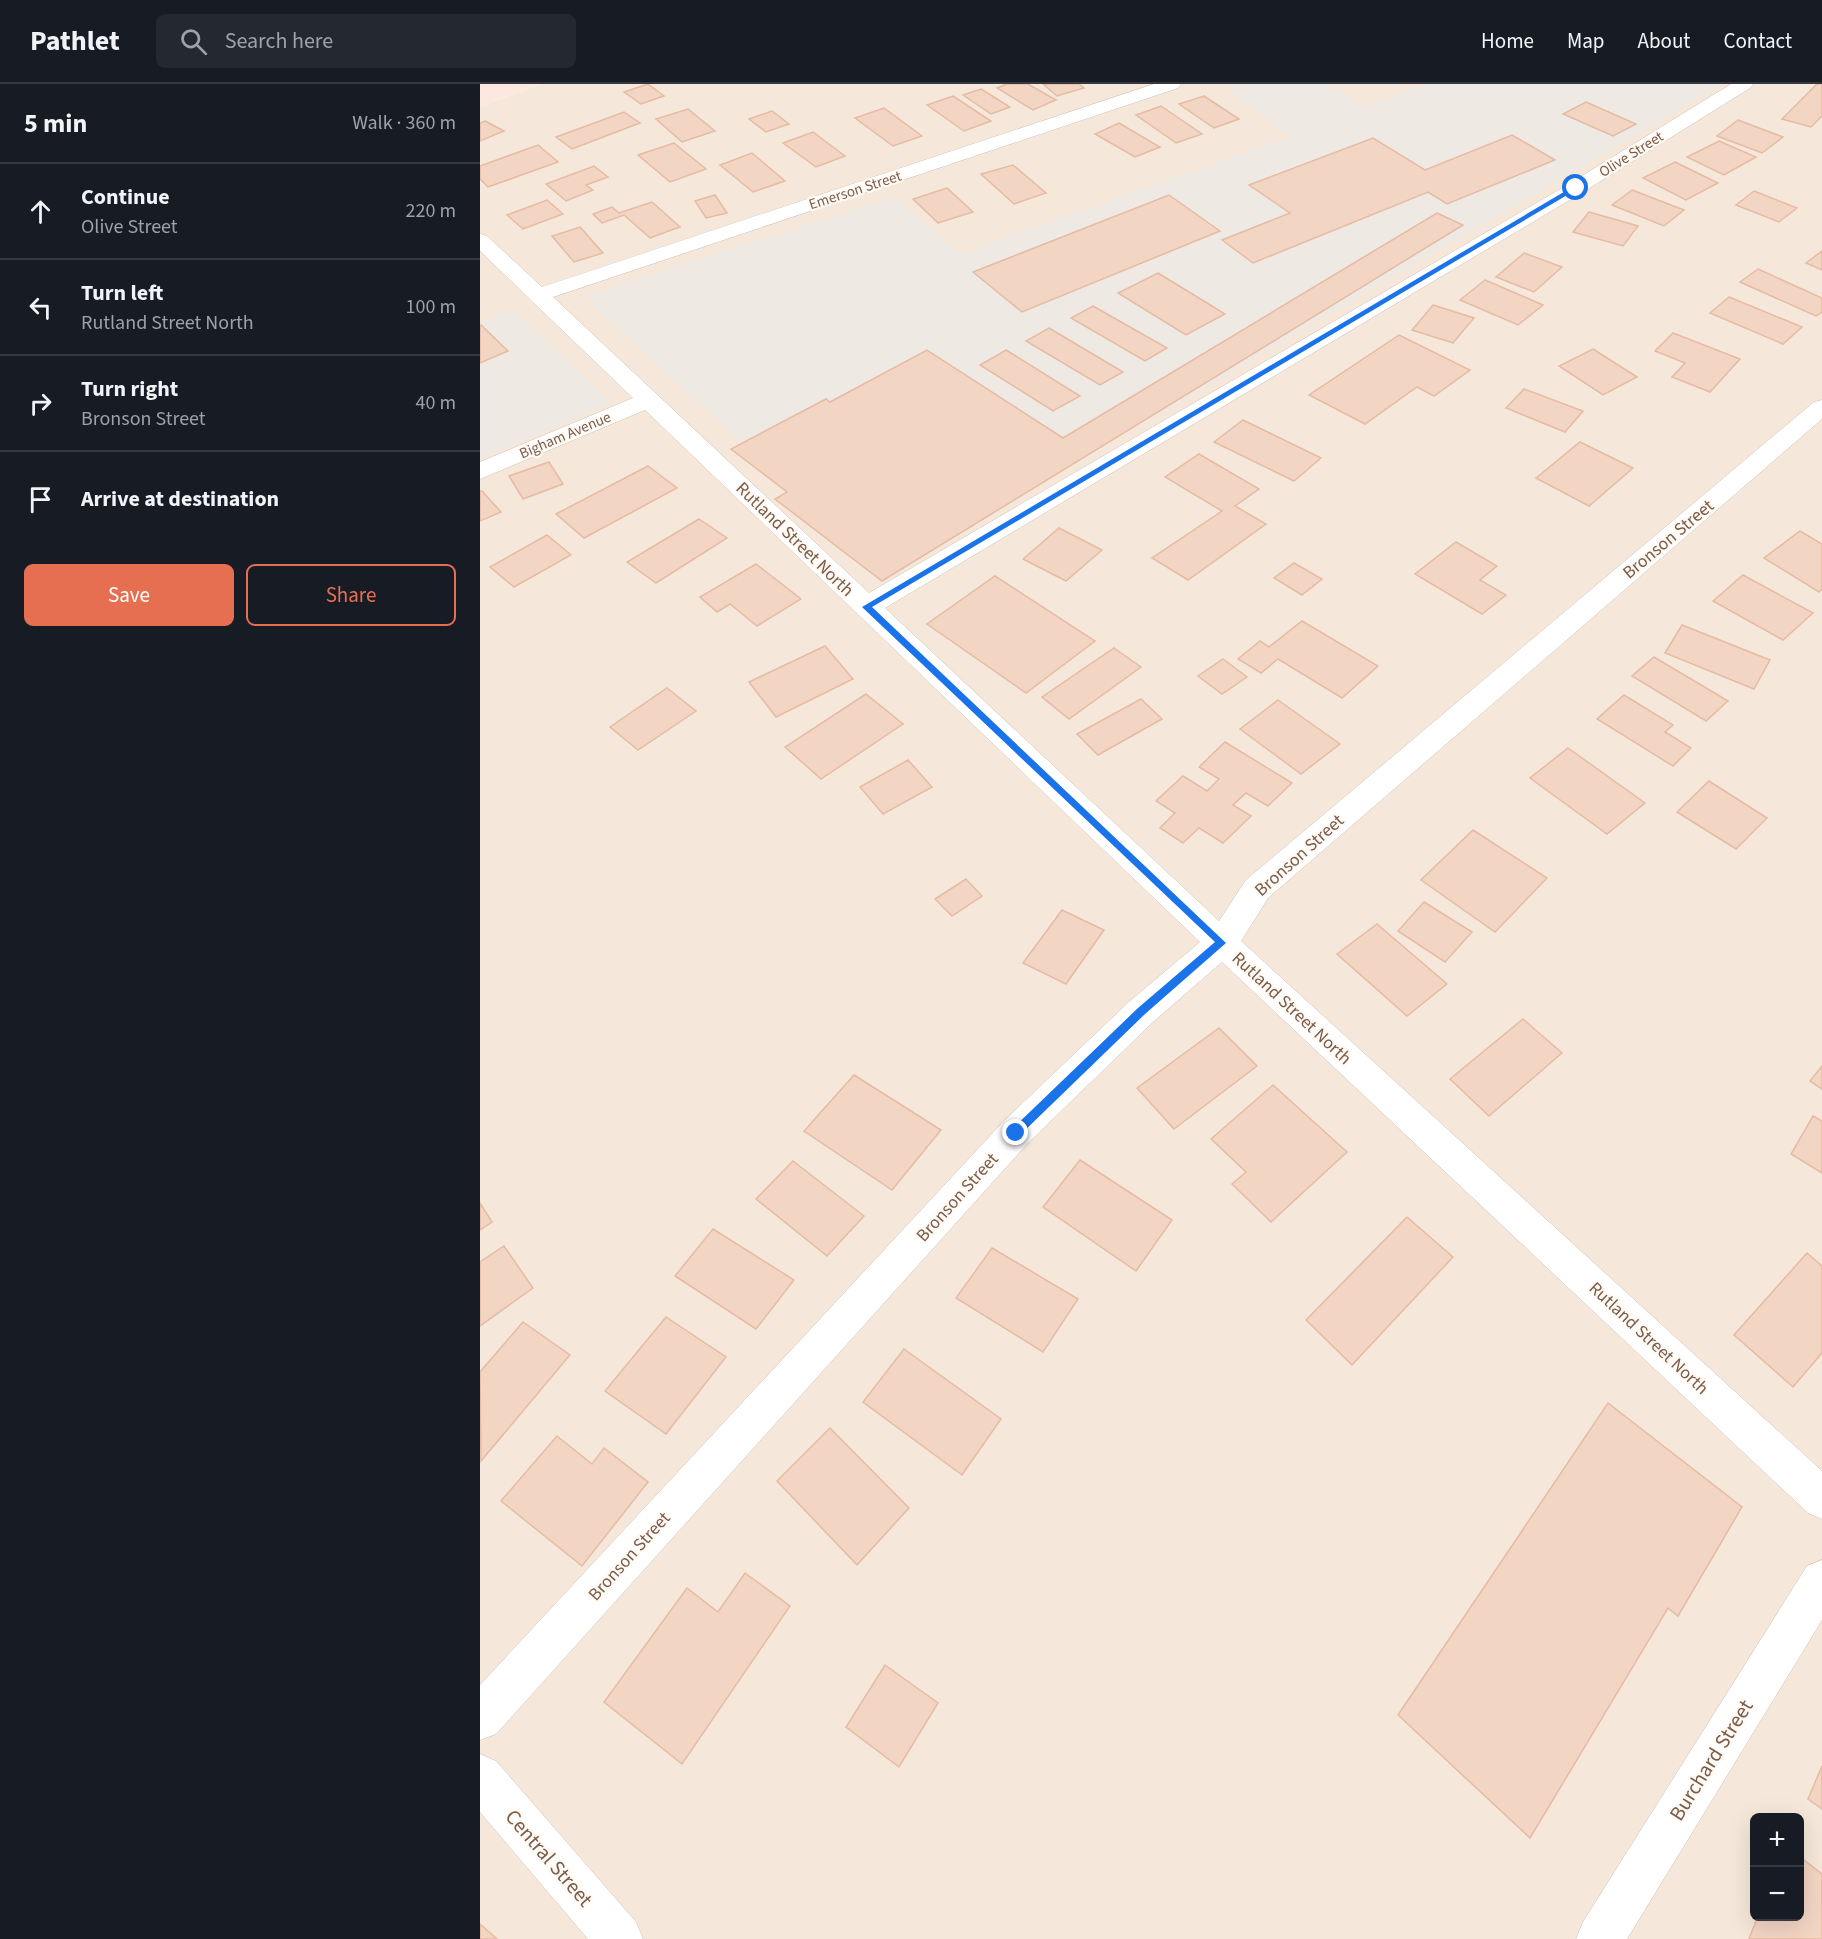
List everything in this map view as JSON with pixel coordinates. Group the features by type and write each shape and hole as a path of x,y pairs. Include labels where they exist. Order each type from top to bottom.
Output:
{"street":[{"name":"Emerson Street","path":"539,295 1172,84"},
{"name":"Olive Street","path":"866,607 1576,188 1744,84"},
{"name":"Rutland Street North","path":"480,240 1222,943 1822,1499"},
{"name":"Bigham Avenue","path":"480,471 649,400"},
{"name":"Bronson Street","path":"480,1719 1016,1133 1142,1011 1222,943 1257,890 1822,408"},
{"name":"Burchard Street","path":"1599,1939 1822,1581"},
{"name":"Central Street","path":"480,1777 619,1939"}],"shaded area":[{"path":"480,84 541,84 480,107"},
{"path":"541,84 1822,84 1822,1939 480,1939 480,107"},
{"path":"1236,84 1326,84 1366,108 1421,84 1723,84 885,574 584,297 893,197 960,254 1289,137 1226,87"},
{"path":"513,309 611,403 480,459 480,323"}],"building":[{"path":"648,84 664,96 641,104 624,92"},
{"path":"1007,84 1028,84 1056,100 1033,110 997,88"},
{"path":"1043,84 1079,84 1084,88 1057,96"},
{"path":"1817,84 1822,84 1822,116 1811,127 1782,119"},
{"path":"981,89 1010,107 991,114 963,95"},
{"path":"953,96 991,121 964,131 927,105"},
{"path":"1204,96 1239,119 1214,128 1179,104"},
{"path":"1586,102 1636,124 1613,136 1563,114"},
{"path":"1161,106 1202,134 1176,143 1136,115"},
{"path":"884,108 922,136 893,146 855,118"},
{"path":"688,109 715,131 682,142 656,119"},
{"path":"772,111 789,124 766,132 749,119"},
{"path":"624,112 640,123 572,149 556,137"},
{"path":"1738,120 1783,137 1762,153 1717,136"},
{"path":"485,121 504,131 480,141 480,123"},
{"path":"1119,123 1160,147 1135,157 1095,134"},
{"path":"813,132 845,156 816,167 783,143"},
{"path":"1512,135 1555,160 1447,204 1428,192 1253,263 1222,240 1290,213 1249,185 1373,138 1425,170"},
{"path":"1719,141 1756,157 1724,175 1687,157"},
{"path":"674,143 706,169 670,182 638,155"},
{"path":"538,145 558,162 488,187 480,179 480,166"},
{"path":"752,153 785,181 753,192 720,165"},
{"path":"1675,162 1718,183 1686,200 1643,178"},
{"path":"1013,165 1046,193 1014,204 981,174"},
{"path":"594,166 608,177 586,185 593,190 566,201 546,184"},
{"path":"947,188 973,212 938,223 913,199"},
{"path":"1632,190 1684,210 1664,226 1612,205"},
{"path":"1754,191 1797,208 1779,222 1736,205"},
{"path":"715,195 727,213 706,218 695,201"},
{"path":"1169,195 1220,231 1022,312 973,272"},
{"path":"547,200 563,214 523,229 507,215"},
{"path":"652,202 680,227 650,238 624,215 602,223 593,214 612,207 619,213"},
{"path":"1589,212 1638,226 1623,246 1573,232"},
{"path":"1437,213 1463,225 882,581 775,499 787,492 731,449 826,399 830,402 927,350 1063,438"},
{"path":"580,227 603,253 574,262 552,236"},
{"path":"1822,251 1822,270 1806,263"},
{"path":"1524,253 1562,267 1534,292 1496,277"},
{"path":"1758,269 1822,298 1822,312 1816,316 1740,282"},
{"path":"1158,273 1225,314 1186,335 1118,293"},
{"path":"1485,280 1543,305 1518,325 1460,300"},
{"path":"1729,297 1802,327 1783,344 1710,313"},
{"path":"1433,305 1474,318 1453,343 1412,330"},
{"path":"1093,306 1167,348 1145,361 1071,318"},
{"path":"481,325 508,351 480,363"},
{"path":"1049,328 1123,372 1100,385 1026,341"},
{"path":"1673,333 1740,359 1710,392 1672,377 1685,363 1655,351"},
{"path":"1399,335 1470,370 1434,396 1417,387 1365,424 1309,395"},
{"path":"1593,349 1637,377 1603,395 1559,366"},
{"path":"1006,350 1080,396 1053,411 980,365"},
{"path":"1524,389 1583,411 1565,432 1506,408"},
{"path":"1243,420 1321,458 1294,481 1214,442"},
{"path":"1580,442 1633,468 1589,506 1536,478"},
{"path":"1199,454 1259,489 1235,506 1266,524 1188,580 1152,558 1222,511 1165,477"},
{"path":"549,462 563,484 523,499 509,476"},
{"path":"648,466 677,488 584,538 556,514"},
{"path":"480,491 501,512 480,521"},
{"path":"699,519 727,538 656,583 627,562"},
{"path":"1059,528 1102,550 1066,581 1023,559"},
{"path":"1800,531 1822,544 1822,589 1819,592 1764,558"},
{"path":"547,535 571,555 514,587 490,567"},
{"path":"1456,542 1497,566 1480,580 1506,595 1482,614 1415,574"},
{"path":"1294,563 1322,579 1302,595 1274,578"},
{"path":"756,564 801,599 757,626 730,604 717,612 700,597"},
{"path":"1743,575 1813,613 1783,640 1713,601"},
{"path":"995,576 1095,641 1026,693 927,624"},
{"path":"1302,621 1378,666 1342,698 1278,659 1261,673 1238,659 1260,641 1269,647"},
{"path":"1682,625 1770,660 1754,689 1665,653"},
{"path":"825,646 853,679 776,717 749,682"},
{"path":"1114,648 1141,667 1069,719 1042,697"},
{"path":"1654,657 1728,701 1706,721 1632,676"},
{"path":"1223,659 1247,677 1222,694 1198,676"},
{"path":"667,688 696,711 638,750 610,727"},
{"path":"866,694 903,724 821,779 785,747"},
{"path":"1624,695 1673,725 1665,732 1691,748 1673,766 1597,719"},
{"path":"1141,699 1162,719 1098,755 1077,734"},
{"path":"1278,700 1340,744 1301,774 1240,729"},
{"path":"1225,742 1292,783 1268,806 1246,793 1233,805 1251,816 1223,843 1199,828 1183,843 1160,828 1175,813 1156,801 1183,776 1207,791 1219,779 1199,767"},
{"path":"1568,748 1645,803 1607,834 1530,778"},
{"path":"908,760 932,787 883,814 860,787"},
{"path":"1709,781 1767,818 1736,849 1677,812"},
{"path":"1473,830 1547,878 1495,932 1421,880"},
{"path":"966,879 982,896 952,916 935,899"},
{"path":"1424,902 1472,932 1445,962 1398,931"},
{"path":"1062,910 1104,930 1066,984 1023,963"},
{"path":"1377,924 1447,984 1407,1016 1337,954"},
{"path":"1523,1019 1562,1053 1489,1116 1450,1079"},
{"path":"1219,1028 1257,1066 1174,1129 1137,1088"},
{"path":"1822,1066 1822,1089 1810,1081"},
{"path":"854,1075 941,1130 892,1190 804,1131"},
{"path":"1273,1085 1347,1152 1271,1222 1232,1184 1246,1172 1211,1139"},
{"path":"1813,1116 1822,1121 1822,1173 1791,1154"},
{"path":"1080,1160 1172,1220 1136,1271 1043,1207"},
{"path":"793,1161 864,1216 827,1256 756,1199"},
{"path":"480,1203 492,1222 480,1230"},
{"path":"1407,1217 1453,1257 1352,1365 1306,1320"},
{"path":"713,1229 794,1280 756,1329 675,1276"},
{"path":"504,1246 533,1288 480,1326 480,1262"},
{"path":"992,1248 1078,1299 1043,1352 956,1298"},
{"path":"1807,1253 1822,1266 1822,1353 1793,1387 1734,1335"},
{"path":"666,1317 726,1357 666,1434 605,1391"},
{"path":"523,1322 570,1355 481,1461 480,1372"},
{"path":"904,1349 1001,1419 962,1475 863,1402"},
{"path":"1608,1403 1742,1507 1678,1616 1668,1608 1530,1838 1398,1715"},
{"path":"830,1428 909,1508 857,1565 777,1481"},
{"path":"557,1436 592,1464 604,1448 648,1482 582,1566 501,1501"},
{"path":"745,1573 790,1606 682,1764 604,1702 687,1588 718,1612"},
{"path":"885,1665 938,1703 899,1767 846,1727"},
{"path":"1822,1766 1822,1809 1808,1799"},
{"path":"1804,1860 1822,1874 1822,1939 1749,1939 1756,1921 1804,1921"},
{"path":"480,1924 497,1939 480,1939"}],"route":[{"path":"1016,1133 1142,1011 1222,943 866,607 1576,188"}]}
